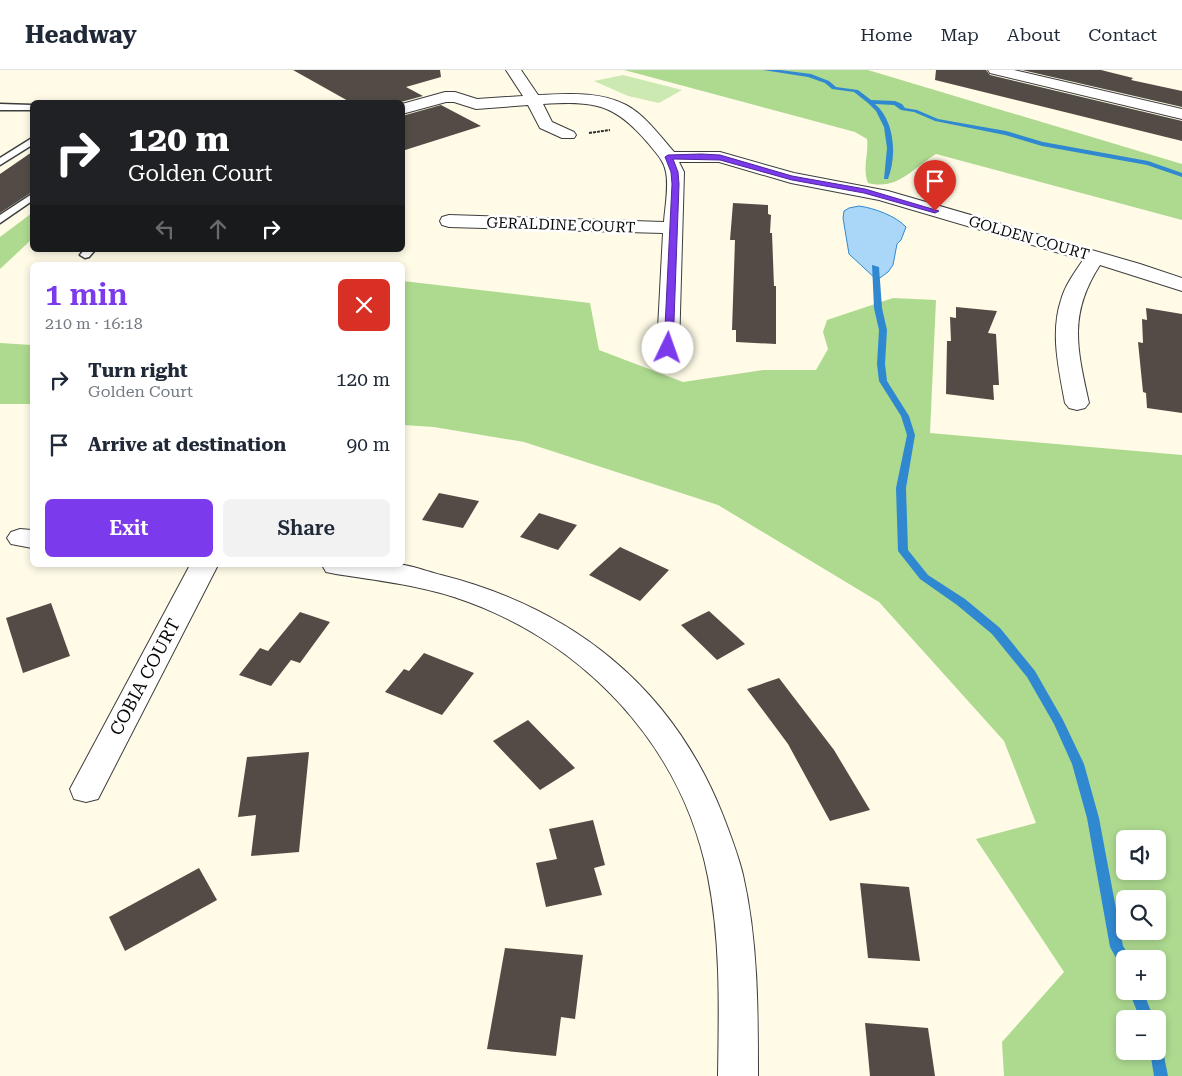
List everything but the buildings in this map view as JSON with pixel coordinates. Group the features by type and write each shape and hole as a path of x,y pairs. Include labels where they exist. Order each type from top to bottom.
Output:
{"street":[{"path":"513,70 533,100 546,125 568,135"},
{"path":"995,70 1182,114"},
{"path":"405,108 445,97 455,97 476,104 578,98 606,102 622,109 643,127 668,157 675,172 668,348"},
{"name":"GOLDEN COURT","path":"668,157 710,156 729,159 792,178 882,195 1096,257 1182,285"},
{"name":"GERALDINE COURT","path":"449,221 674,228"},
{"path":"1077,403 1071,372 1068,328 1070,302 1078,282 1096,257"},
{"name":"COBIA COURT","path":"86,789 203,567"},
{"path":"361,567 426,578 466,590 523,614 574,645 609,671 638,700 671,743 698,792 718,847 729,896 736,949 739,1011 738,1076"}],"lane":[{"path":"0,107 30,108"},
{"path":"0,162 30,142"},
{"path":"0,220 30,198"}],"path":[{"path":"568,135 643,127"}],"green space":[{"path":"624,70 868,70 1182,164 1182,220 936,154 897,181 879,185 868,183 866,177 867,139 855,132"},
{"path":"623,75 682,90 659,103 628,96 594,81"},
{"path":"30,214 30,241 0,269 0,237"},
{"path":"405,281 590,303 599,350 683,382 763,370 816,370 828,349 823,332 827,320 893,298 936,300 930,433 1182,455 1182,1076 1004,1076 1002,1042 1064,972 976,839 1036,823 1004,741 879,602 718,505 524,442 434,427 405,425"},
{"path":"0,343 30,345 30,404 0,404"}],"water":[{"path":"859,206 884,213 897,219 906,227 901,240 897,244 893,265 888,272 877,280 849,254 843,218 844,211"}],"waterway":[{"path":"766,70 809,75 827,82 834,88 856,91 870,102 895,103 903,109 915,111 937,120 1006,133 1042,144 1148,163 1182,175"},
{"path":"871,103 884,118 887,127 890,148 886,178"},
{"path":"875,267 878,308 883,330 881,364 883,381 905,416 911,435 901,488 903,551 924,577 961,602 996,631 1031,674 1059,723 1078,764 1093,818 1119,950"},
{"path":"1140,1000 1143,1010"},
{"path":"1158,1060 1161,1076"}],"route":[{"path":"668,348 676,184 675,172 668,157 710,156 720,158 792,178 882,195 935,211"}]}
